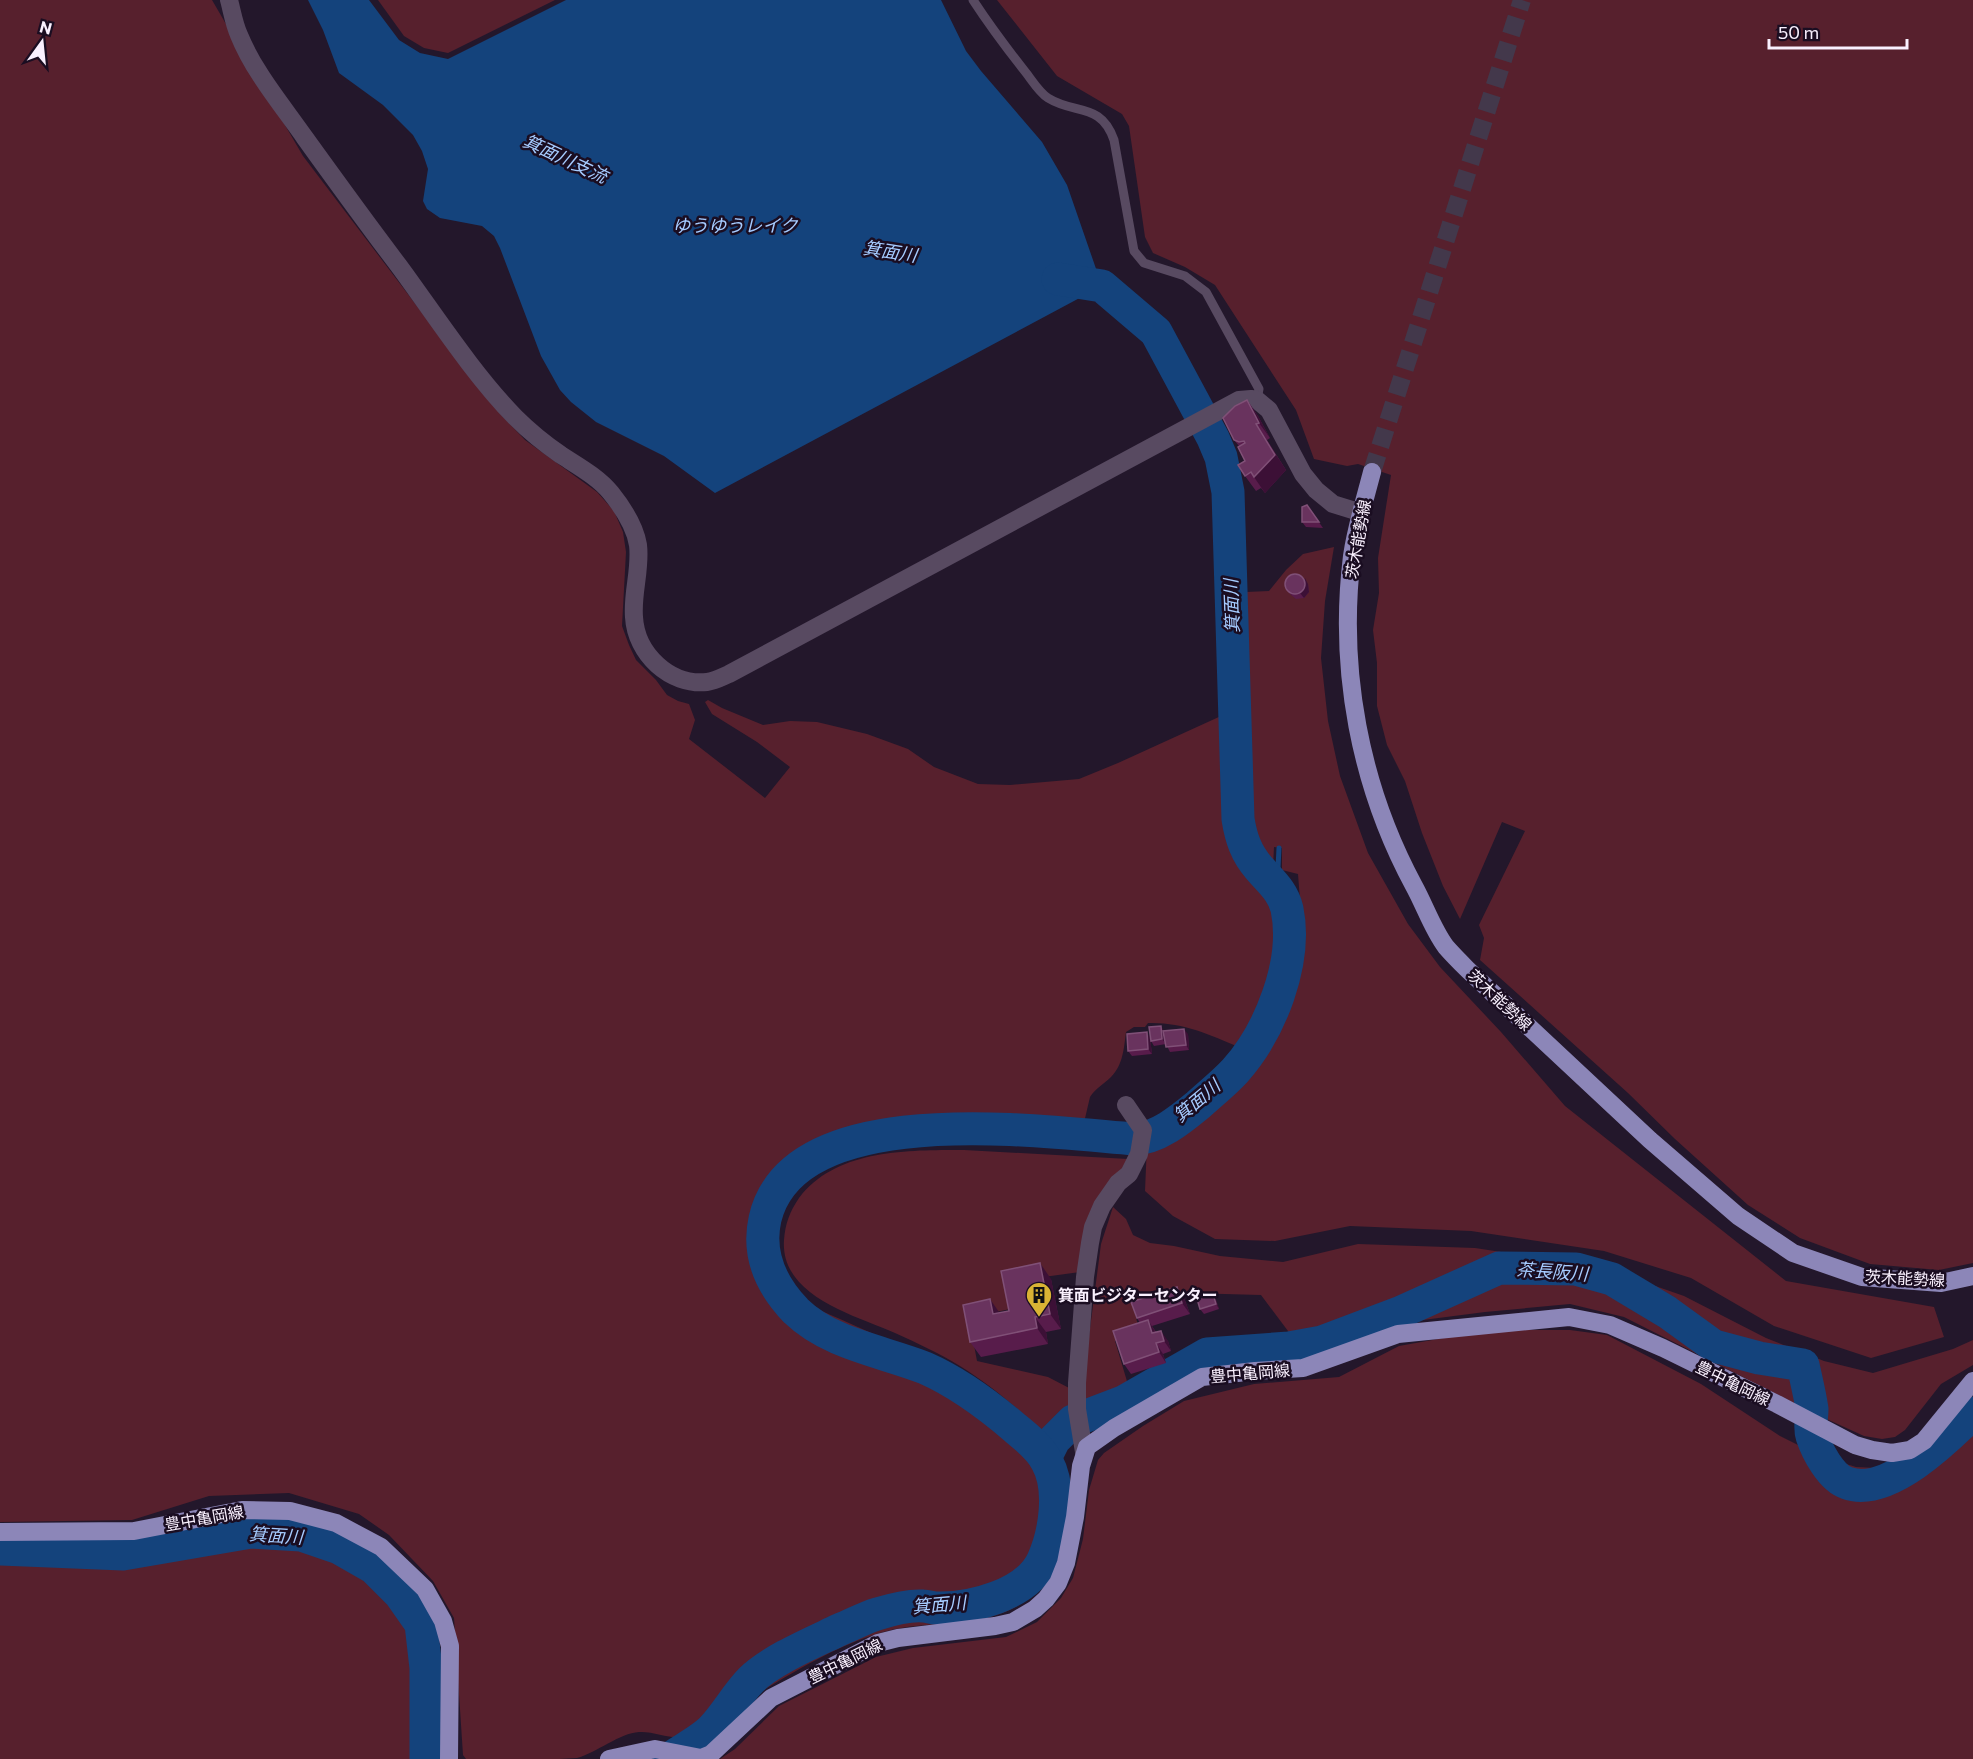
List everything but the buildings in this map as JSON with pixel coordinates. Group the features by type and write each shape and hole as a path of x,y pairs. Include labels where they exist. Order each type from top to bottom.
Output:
{"main road":[{"name":"茨木能勢線","path":"1372,472 1360,518 1350,574 1348,644 1356,721 1376,798 1395,850 1445,945 1468,970 1650,1140 1738,1216 1793,1253 1862,1277 1941,1283 1973,1276"},
{"name":"豊中亀岡線","path":"609,1759 655,1749 700,1758 711,1754 771,1698 878,1643 898,1638 965,1632 995,1626 1013,1622 1035,1609 1058,1583 1066,1563 1084,1452 1094,1441 1202,1377 1303,1368 1398,1334 1569,1317 1610,1325 1663,1348 1855,1445 1892,1453 1910,1450 1929,1436 1973,1381"},
{"name":"豊中亀岡線","path":"0,1532 134,1531 242,1510 290,1511 336,1523 381,1547 425,1589 443,1621 450,1646 449,1759"}],"street":[{"path":"229,0 239,35 257,69 342,190 511,413 551,448 599,482 623,508 638,544 634,617 638,636 644,650 655,664 672,675 688,680 709,681 729,674 1239,400 1257,400 1269,410 1303,474 1316,490 1333,504 1360,518"},
{"path":"1084,1452 1079,1418 1079,1347 1085,1276 1092,1233 1102,1206 1118,1184 1129,1174 1139,1154 1143,1130 1126,1105"}],"lane":[{"path":"973,0 999,39 1043,94 1055,101 1093,112 1108,127 1114,140 1132,246 1136,256 1144,263 1185,276 1206,292 1258,389 1257,400"}],"shaded area":[{"path":"0,0 212,0 303,156 467,372 503,417 525,440 597,492 614,511 623,532 626,552 622,626 636,660 667,695 689,704 695,720 689,739 765,798 790,767 757,742 712,714 705,702 708,700 763,725 790,721 817,722 867,734 908,749 934,767 978,784 1010,785 1079,779 1221,716 1226,818 1231,841 1244,870 1271,905 1276,923 1273,972 1262,1010 1251,1032 1239,1047 1172,1024 1148,1023 1145,1027 1134,1027 1126,1032 1122,1056 1115,1072 1090,1097 1079,1144 949,1139 899,1141 852,1150 813,1166 785,1193 773,1232 778,1269 787,1286 800,1299 923,1356 952,1373 1007,1411 1040,1438 1054,1453 1061,1468 1065,1488 1064,1518 1060,1538 1053,1562 1042,1583 1035,1592 1017,1606 991,1617 976,1620 887,1631 845,1646 805,1666 687,1736 672,1737 644,1732 632,1733 577,1758 466,1759 463,1755 454,1618 433,1581 389,1535 359,1514 289,1493 209,1496 132,1520 0,1522"},
{"path":"378,0 555,0 448,53 424,48 404,36"},
{"path":"997,0 1973,0 1973,1263 1939,1270 1870,1264 1800,1238 1748,1205 1480,960 1484,938 1479,925 1525,831 1502,822 1460,919 1443,886 1405,781 1387,745 1377,706 1377,663 1373,630 1379,593 1378,558 1391,475 1358,464 1347,466 1314,459 1296,410 1215,285 1185,267 1153,253 1145,237 1129,126 1122,114 1057,76"},
{"path":"1334,547 1325,601 1321,658 1328,721 1340,776 1368,853 1408,924 1440,967 1501,1032 1565,1106 1786,1281 1934,1307 1944,1337 1871,1358 1774,1326 1691,1278 1604,1251 1471,1231 1350,1226 1275,1241 1215,1239 1173,1216 1145,1191 1147,1144 1194,1121 1214,1107 1247,1073 1273,1030 1296,972 1301,940 1298,874 1282,870 1282,848 1274,847 1273,867 1256,840 1248,810 1244,664 1248,662 1246,592 1269,591 1303,554"},
{"path":"964,1150 1128,1159 1080,1272 1007,1282 1010,1309 969,1318 977,1361 1048,1377 1071,1389 1076,1428 1058,1446 999,1394 960,1366 920,1344 823,1301 794,1276 786,1259 784,1240 793,1208 814,1182 833,1170 853,1161 897,1152"},
{"path":"1113,1207 1126,1219 1133,1235 1150,1243 1220,1256 1283,1262 1358,1244 1475,1248 1601,1267 1684,1296 1766,1338 1824,1361 1873,1373 1953,1349 1973,1340 1973,1365 1941,1384 1905,1430 1895,1437 1882,1439 1864,1436 1820,1416 1624,1317 1570,1304 1384,1325 1306,1355 1261,1295 1187,1293 1134,1308 1139,1331 1115,1341 1129,1388 1189,1353 1200,1367 1128,1410 1085,1425 1082,1390 1101,1244"},
{"path":"1488,1330 1570,1330 1607,1335 1701,1384 1780,1436 1820,1456 1856,1467 1898,1469 1930,1460 1973,1404 1973,1759 720,1759 735,1749 779,1706 876,1657 913,1648 1006,1637 1037,1622 1061,1598 1073,1578 1083,1539 1089,1490 1098,1460 1104,1453 1143,1426 1184,1401 1254,1384 1339,1377 1399,1346"},
{"path":"253,1545 298,1545 335,1556 376,1586 412,1631 413,1759 0,1759 0,1565 127,1564"}],"water":[{"name":"ゆうゆうレイク","path":"308,0 369,0 399,40 420,53 448,59 566,0 941,0 966,51 1042,142 1067,185 1102,286 715,493 664,456 596,422 560,390 541,356 494,236 482,226 440,218 427,209 423,201 428,169 413,135 383,105 339,73 323,30"}],"waterway":[{"name":"箕面川","path":"669,1759 709,1732 746,1685 759,1673 781,1659 867,1617 888,1611 912,1606 950,1608 997,1598 1011,1591 1035,1572 1043,1560 1051,1537 1055,1511 1052,1473 1041,1452 1024,1435 983,1402 949,1380 925,1368 857,1346 824,1331 796,1311 779,1291 768,1269 763,1232 765,1219 785,1180 822,1154 870,1138 926,1130 1042,1131 1134,1139 1151,1136 1184,1116 1235,1071 1248,1055 1270,1017 1285,973 1289,930 1287,909 1276,887 1247,851 1238,819 1228,492 1221,457 1156,332 1102,286 1058,279"},
{"path":"1277,887 1279,848"},
{"name":"茶長阪川","path":"1045,1458 1054,1440 1073,1421 1123,1402 1207,1354 1289,1348 1322,1342 1399,1313 1499,1268 1576,1269 1612,1279 1667,1312 1714,1346 1759,1358 1803,1365 1812,1409 1812,1436 1830,1470 1847,1483 1863,1485 1880,1482 1898,1474 1932,1451 1973,1413"},
{"name":"箕面川","path":"0,1549 123,1554 251,1532 301,1535 339,1548 374,1568 400,1594 421,1624 426,1668 426,1759"}],"tunnel":[{"path":"1372,472 1522,0"}],"place":[{"name":"箕面ビジターセンター","path":"1039,1318"}],"water label":[{"name":"箕面川支流","path":"565,159"}]}
